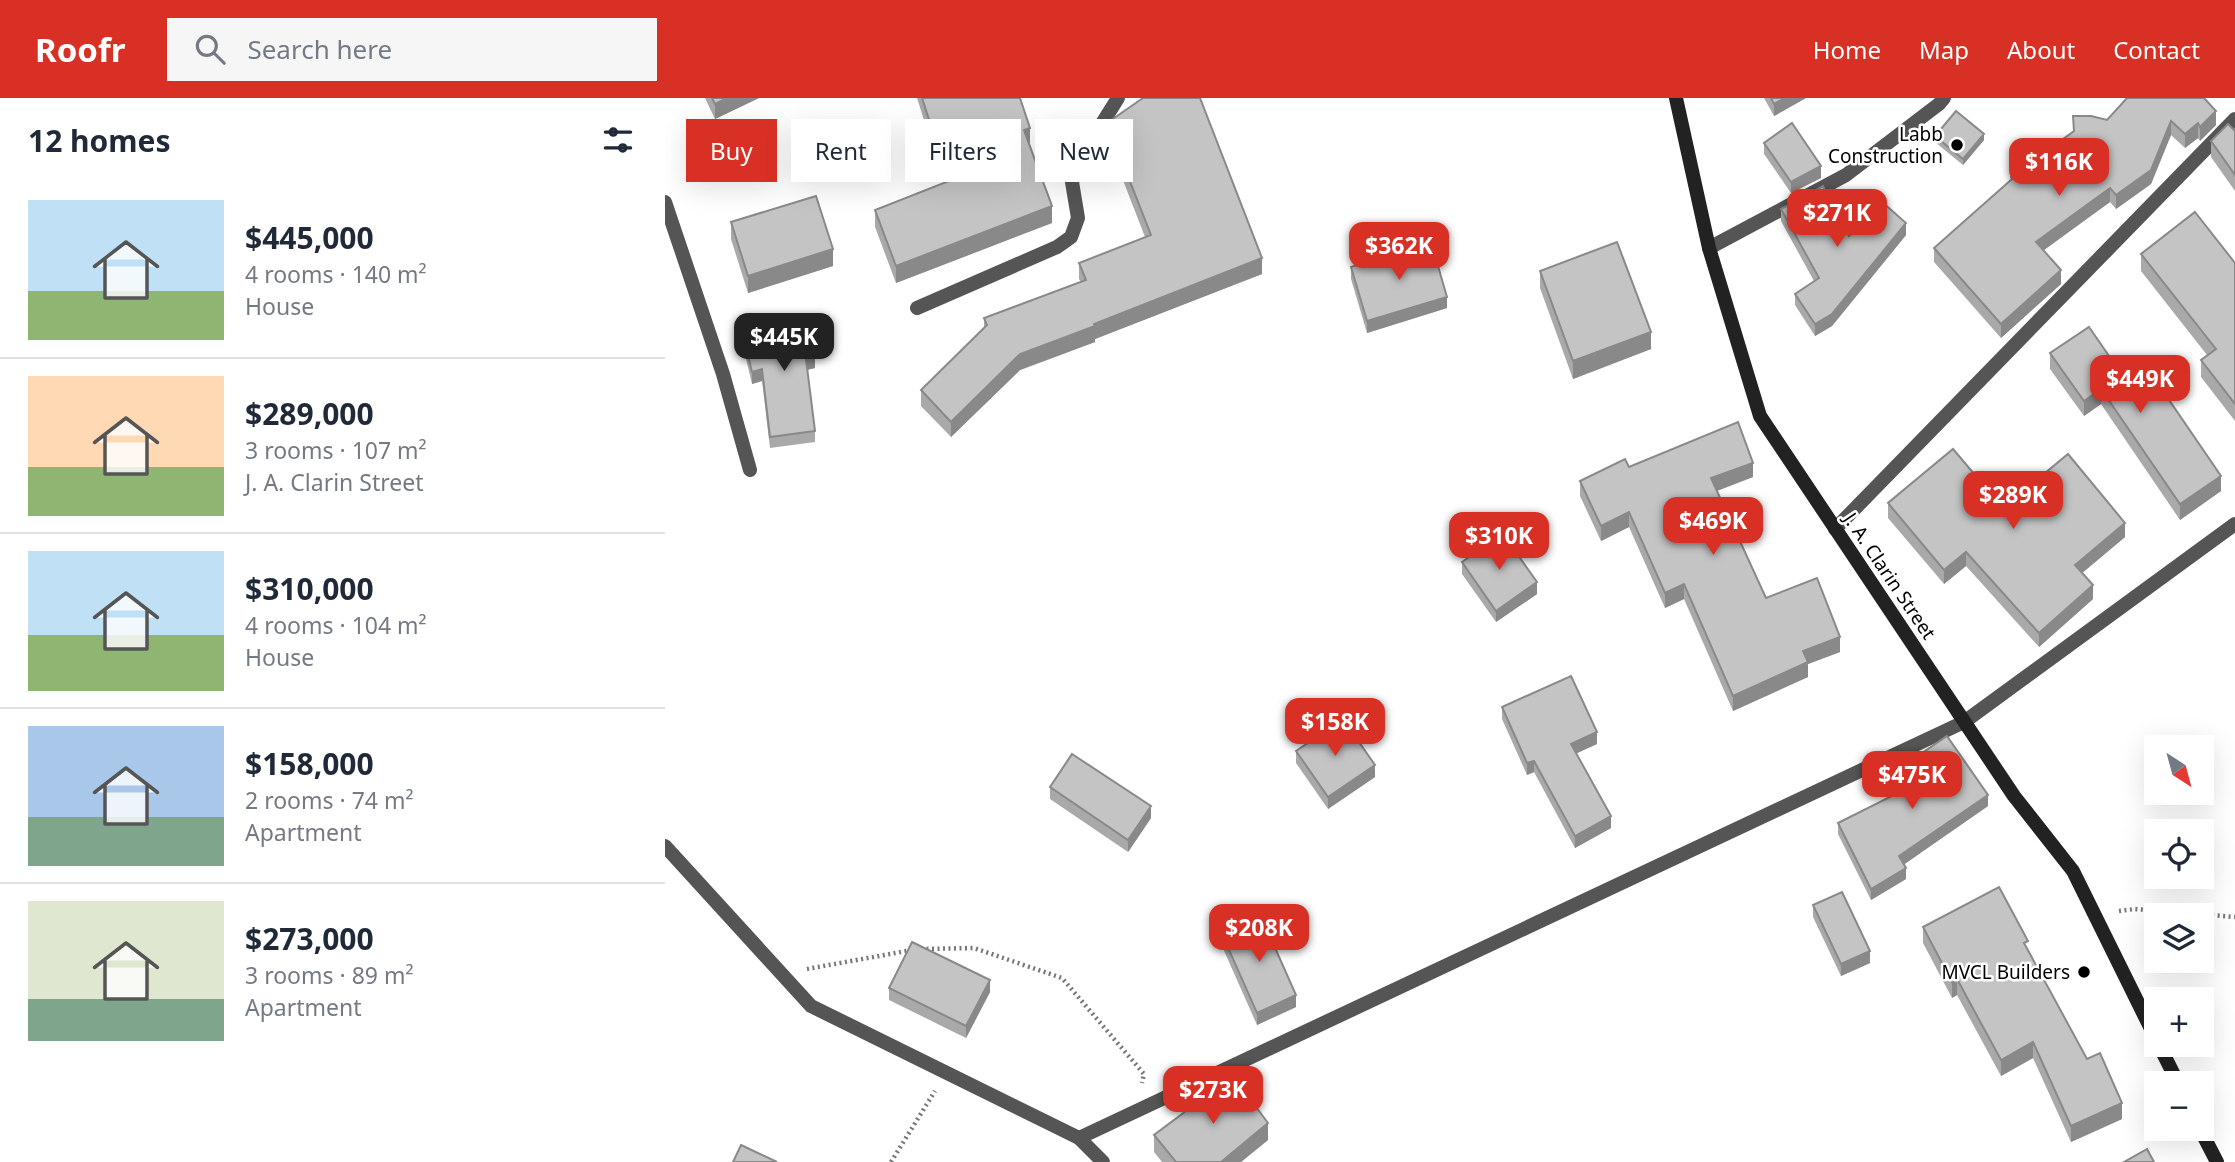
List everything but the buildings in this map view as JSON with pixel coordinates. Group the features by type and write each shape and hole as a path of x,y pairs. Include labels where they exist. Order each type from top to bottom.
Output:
{"main road":[{"name":"J. A. Clarin Street","path":"1676,98 1709,247 1761,416 2014,796 2073,871 2144,1015"},
{"path":"2206,1141 2217,1162"}],"street":[{"path":"917,308 1057,247 1071,237 1078,218 1072,182 1076,165 1118,98"},
{"path":"1709,247 1846,175 1944,98"},
{"path":"1835,529 2235,119"},
{"path":"665,202 723,374 750,470"},
{"path":"1079,1138 1964,722 2235,524"},
{"path":"665,846 811,1006 1079,1138 1103,1162"}],"path":[{"path":"2094,915 2135,909 2235,917"},
{"path":"782,974 917,948 974,948 1062,978 1144,1074 1135,1112"},
{"path":"891,1162 946,1073"}],"place":[{"name":"Labb Construction","path":"1957,145"},
{"name":"MVCL Builders","path":"2084,972"}]}
